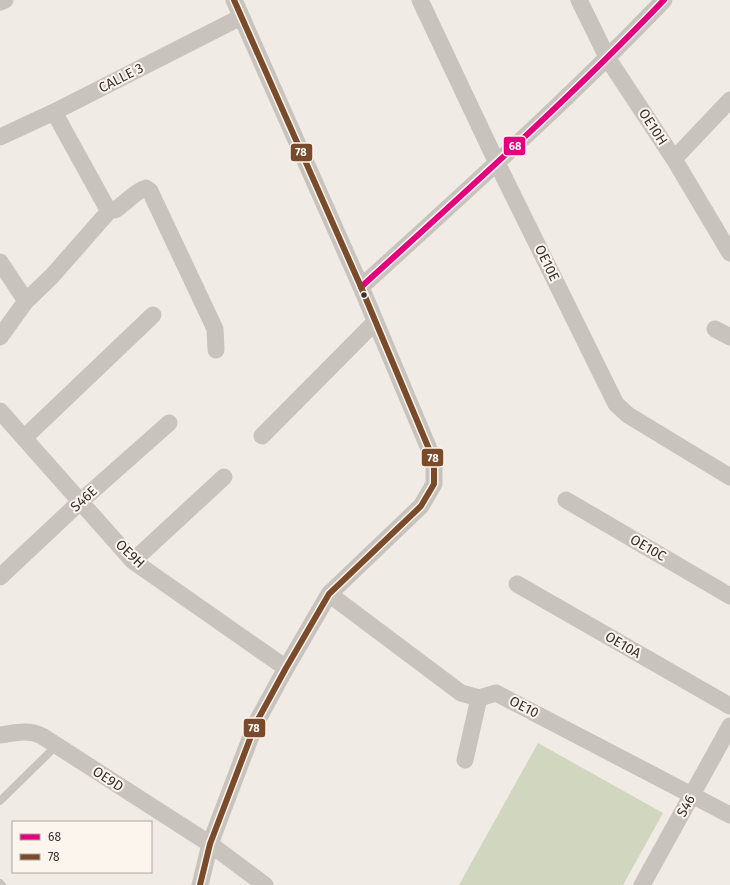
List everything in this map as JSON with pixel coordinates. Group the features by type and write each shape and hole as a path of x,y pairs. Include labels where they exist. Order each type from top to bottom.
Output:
{"street":[{"path":"0,2 5,0"},
{"path":"200,885 210,844 256,723 329,594 421,506 434,484 434,461 361,287 234,0"},
{"name":"OE10E","path":"420,0 616,404 628,415 730,477"},
{"name":"OE10H","path":"579,0 608,59 674,159 730,253"},
{"path":"361,287 498,163 608,59 664,0"},
{"name":"CALLE 3","path":"0,137 54,112 241,17"},
{"path":"674,159 730,100"},
{"path":"54,112 107,208 110,210"},
{"path":"0,337 26,301 52,276 110,210 115,210 120,207 140,190 146,188 150,191 215,329 216,350"},
{"path":"0,262 26,301"},
{"path":"24,438 153,315"},
{"path":"262,436 375,322"},
{"path":"715,329 730,337"},
{"name":"OE9H","path":"0,411 133,561 286,668"},
{"name":"S46E","path":"0,578 81,501 169,423"},
{"path":"133,561 224,477"},
{"name":"OE10C","path":"566,500 730,596"},
{"name":"OE10A","path":"517,584 730,706"},
{"name":"OE10","path":"329,594 461,693 479,698 496,693 693,794 730,815"},
{"path":"465,760 479,698"},
{"name":"S46","path":"642,885 730,726"},
{"name":"OE9D","path":"0,735 26,731 34,732 210,844 266,885"}],"lane":[{"path":"0,801 56,746"}],"green space":[{"path":"538,743 663,813 623,885 459,885"}],"transit line":[{"name":"78","path":"200,885 210,844 256,723 329,594 421,506 434,484 434,461 361,287 234,0"},
{"name":"68","path":"361,287 553,110 664,0"}]}
